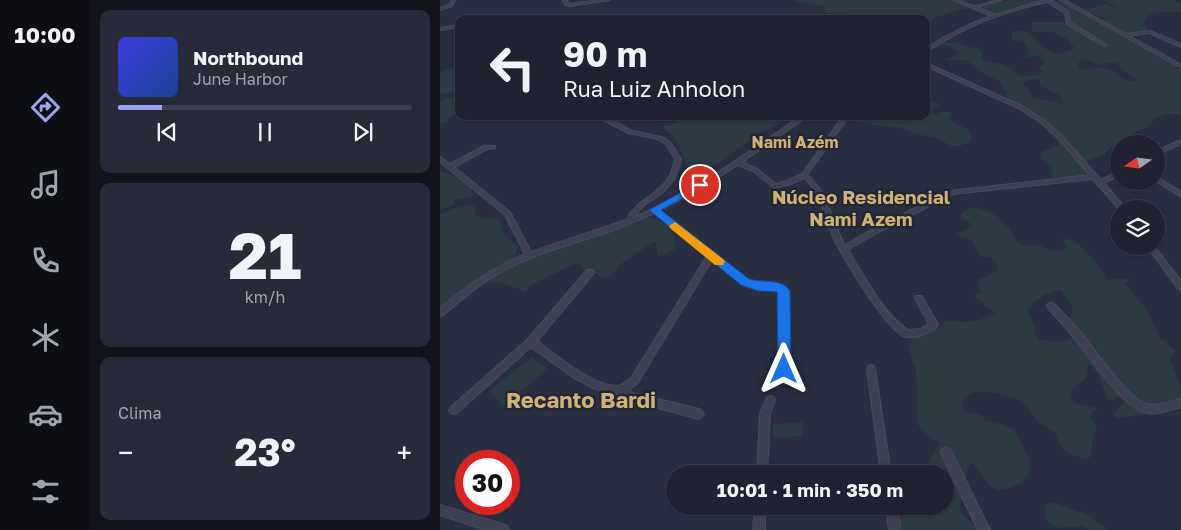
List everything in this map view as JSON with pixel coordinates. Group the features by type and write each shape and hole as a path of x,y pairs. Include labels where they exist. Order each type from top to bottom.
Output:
{"street":[{"path":"440,9 451,5 454,0"},
{"path":"565,0 566,4 572,5 608,0"},
{"path":"956,0 995,16"},
{"path":"974,7 1000,0"},
{"path":"930,47 948,36 995,16 1050,0 1067,12 1066,19 1068,23 1105,45"},
{"path":"1062,0 1181,68"},
{"path":"440,29 455,27"},
{"path":"1125,35 1150,32 1181,46"},
{"path":"930,66 1020,107 1042,121 1060,137 1115,200"},
{"path":"607,120 630,132 660,138 668,142 678,159 674,177 660,192 630,215 629,222"},
{"path":"440,313 474,285 495,271 529,256 629,222 654,210 738,163 799,120"},
{"path":"738,163 755,170 775,186 788,183 804,175 843,120"},
{"path":"1165,149 1181,142"},
{"path":"450,167 486,146 493,147"},
{"path":"440,159 508,214 529,256"},
{"path":"804,175 816,185 822,195 839,241 858,275 895,325 905,333 929,329 934,325 919,298"},
{"path":"845,249 873,232 952,192 1094,177"},
{"path":"1100,183 1110,178"},
{"path":"1165,184 1181,196"},
{"path":"654,210 745,282 758,286 781,287 784,291 783,379"},
{"path":"1157,255 1181,287"},
{"path":"531,342 594,385 612,390 621,390 634,381 711,256"},
{"path":"454,410 531,342 590,272"},
{"path":"1051,306 1136,404 1144,408 1155,408 1181,402"},
{"path":"871,369 885,465"},
{"path":"621,390 631,397 699,414"},
{"path":"762,465 765,414 770,400"},
{"path":"946,453 984,530"},
{"path":"440,510 503,530"},
{"path":"759,530 760,515"},
{"path":"892,515 895,530"}],"shaded area":[{"path":"794,0 967,0 967,2 977,7 975,9 962,9 930,20 930,15 848,15 827,13 823,12 826,10 824,7"},
{"path":"1009,0 1055,0 1102,20 1105,18 1083,10 1106,4 1122,10 1105,0 1175,0 1181,3 1181,12 1158,12 1147,16 1144,23 1148,31 1130,32 1127,34 1165,53 1169,58 1181,64 1181,116 1178,114 1168,114 1155,118 1148,127 1134,135 1110,135 1110,148 1105,154 1087,161 1086,173 1083,176 1053,185 1043,185 1053,180 1051,175 1052,167 1041,159 1040,154 1043,151 1060,145 1047,132 1050,127 1036,114 1006,101 1007,93 999,81 978,71 967,60 944,60 960,54 951,47 939,43 960,42 962,46 978,48 983,53 981,58 983,60 1006,65 1020,76 1037,75 1042,72 1039,67 1045,61 1037,56 1022,59 1029,53 1029,50 1022,41 1012,40 1012,32 1026,32 1051,52 1061,54 1075,49 1069,40 1052,32 1032,32 1032,23 1069,22 1070,12 1060,10 1057,3 1048,3 998,14 981,8 998,2 1011,1","holes":["1084,59 1097,64 1118,62 1120,68 1138,81 1129,81 1106,68 1079,68 1078,63","1040,80 1040,86 1061,96 1063,104 1031,97 1031,92 1024,85 1024,81"]},
{"path":"455,67 455,92 440,95 440,72"},
{"path":"449,98 455,99 455,114 447,122 440,124 440,101"},
{"path":"930,100 941,105 930,112"},
{"path":"930,112 936,115 940,112 950,112 952,115 948,119 967,129 972,138 970,142 960,146 950,146 940,139 913,133 901,128 856,121 930,120"},
{"path":"680,120 788,120 759,134 713,167 705,169 698,169 686,162 676,140 662,126"},
{"path":"440,171 455,176 468,185 473,194 470,198 454,199 454,204 440,210"},
{"path":"473,205 476,208 475,215 482,219 501,219 501,228 508,238 518,246 515,256 517,262 560,249 627,222 642,218 657,219 668,225 674,235 675,249 667,254 658,256 656,242 653,242 618,266 614,273 605,279 593,272 582,269 580,264 577,263 533,284 524,292 500,283 488,284 474,291 440,316 440,214 459,207"},
{"path":"974,207 991,212 1010,229 1018,243 1024,246 1039,245 1049,250 1062,251 1067,246 1061,239 1073,240 1097,265 1106,280 1123,278 1132,280 1124,283 1146,308 1160,338 1175,350 1170,360 1181,388 1181,403 1151,413 1115,419 1115,412 1125,401 1120,398 1112,400 1107,398 1098,375 1089,365 1086,378 1073,389 1070,395 1078,404 1097,408 1089,416 1097,425 1093,438 1091,457 1086,459 1064,451 1054,432 1038,422 1028,408 1017,399 990,392 971,393 962,401 963,410 969,414 981,414 985,421 1004,425 1015,432 1030,462 1027,477 1008,488 995,489 990,486 978,469 970,462 962,491 960,512 979,530 898,530 898,515 954,515 954,465 929,465 928,463 940,442 931,439 918,425 916,371 909,350 912,338 929,329 941,328 945,321 972,322 996,314 974,296 982,292 978,284 979,279 995,272 998,266 991,258 981,257 970,239 953,234 965,230 971,225 961,217 962,212","holes":["1058,290 1061,290 1070,302 1072,312 1069,322 1077,337 1061,341 1039,340 1035,334 1035,327 1028,308 1042,296"]},
{"path":"532,357 548,369 503,406 489,391"},
{"path":"803,422 803,436 773,438 773,424"},
{"path":"1052,502 1087,514 1107,530 1088,530 1082,526 1060,528 1047,522 1044,512 1045,505"}],"slow traffic":[{"path":"675,226 719,262"}],"district":[{"name":"Nami Azém","path":"795,142"},
{"name":"Núcleo Residencial Nami Azem","path":"861,207"},
{"name":"Recanto Bardi","path":"581,399"}],"route":[{"path":"700,185 654,210 745,282 758,286 781,287 785,295 784,369"}]}
